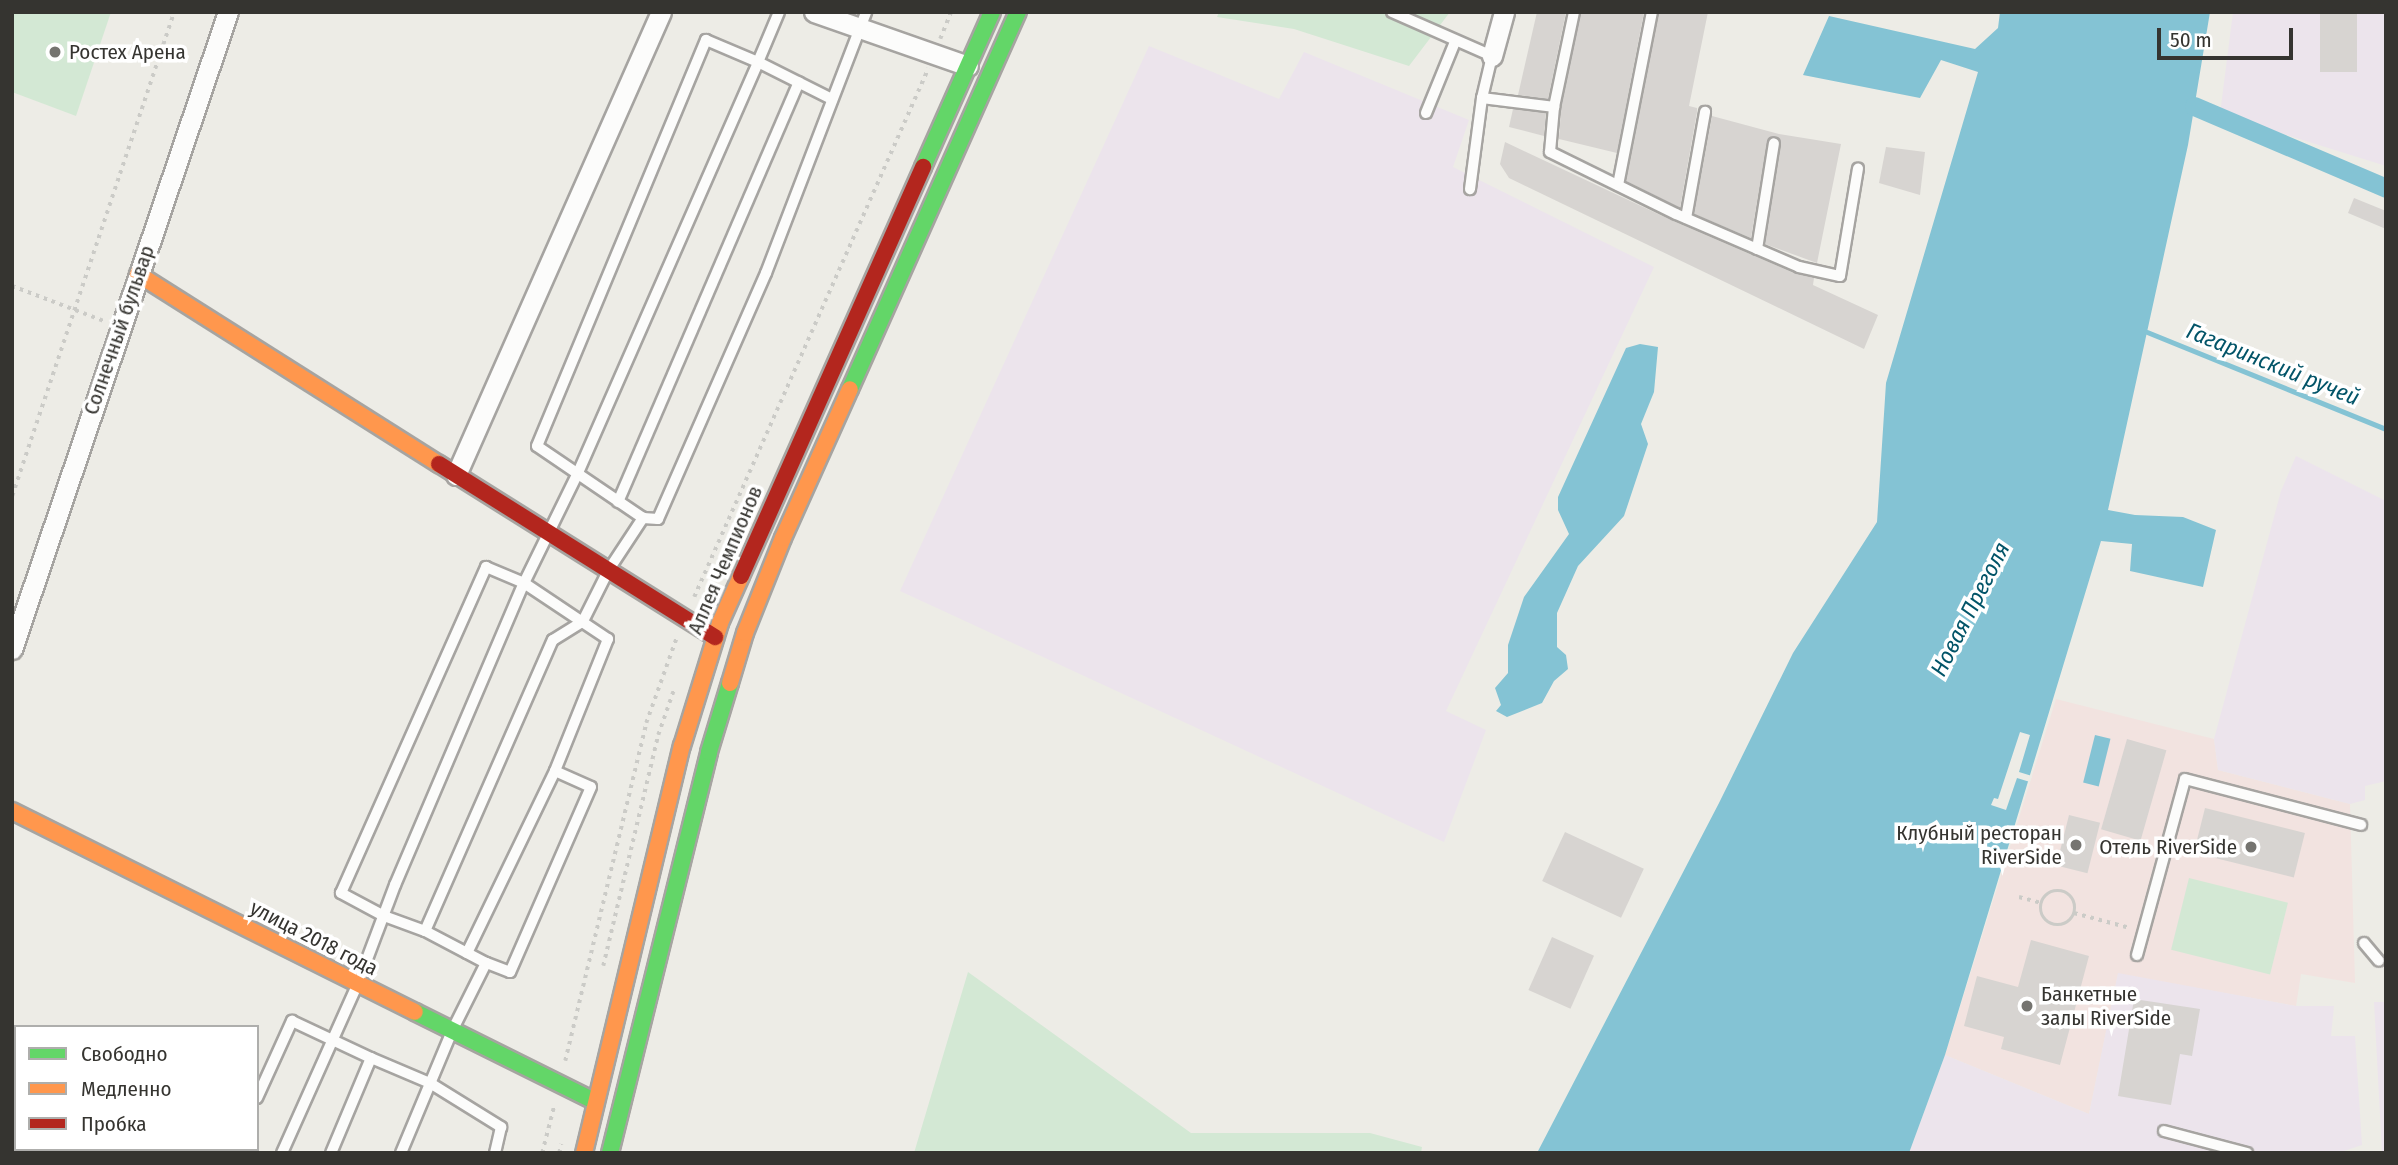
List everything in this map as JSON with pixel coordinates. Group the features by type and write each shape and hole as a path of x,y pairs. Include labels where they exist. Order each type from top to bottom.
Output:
{"main road":[{"name":"Аллея Чемпионов","path":"584,1153 685,733 715,637 760,529 992,12"},
{"path":"610,1153 709,752 745,633 783,538 1018,12"},
{"path":"138,274 715,637"},
{"name":"улица 2018 года","path":"12,811 596,1102"}],"street":[{"name":"Солнечный бульвар","path":"12,649 228,12"},
{"path":"456,475 661,12"},
{"path":"814,12 863,20 968,66"},
{"path":"1492,56 1504,12"}],"lane":[{"path":"282,1153 358,983 383,916 524,583 577,475 779,12"},
{"path":"1392,12 1492,56 1482,98 1470,189"},
{"path":"1574,12 1554,107 1550,152 1686,218 1799,267 1840,276 1858,168"},
{"path":"1618,186 1652,12"},
{"path":"832,99 758,62 706,40 537,446 643,518 658,519 766,273 863,20"},
{"path":"1426,113 1455,42"},
{"path":"618,502 799,82"},
{"path":"1482,98 1554,107"},
{"path":"1686,218 1705,112"},
{"path":"1757,249 1774,143"},
{"path":"425,932 553,640 583,621 608,571 643,518"},
{"path":"467,953 555,771 608,639 524,583 486,567 341,893 383,916 425,932 486,963 510,972 591,787 555,771"},
{"path":"2137,955 2185,779 2361,825"},
{"path":"2364,943 2379,961"},
{"path":"401,1153 452,1031 486,963"},
{"path":"259,1094 292,1021 430,1083 501,1127 495,1153"},
{"path":"331,1153 371,1058"},
{"path":"2164,1131 2247,1153"}],"path":[{"path":"12,496 174,12"},
{"path":"12,286 120,326"},
{"path":"2063,891 2074,902 2074,914 2067,923 2052,925 2042,915 2041,903 2048,894 2063,891"},
{"path":"2019,897 2041,903"},
{"path":"2074,914 2143,932"}],"shaded area":[{"path":"2233,12 2386,12 2386,166 2220,114"},
{"path":"1149,46 1279,99 1304,52 1469,120 1453,167 1654,267 1446,711 1486,730 1444,842 900,591"},
{"path":"2296,456 2386,501 2386,781 2365,786 2365,800 2350,804 2218,770 2214,739 2281,491"},
{"path":"2056,699 2214,739 2218,770 2350,804 2355,983 2301,974 2296,1006 2118,974 2089,1114 1945,1055"},
{"path":"2118,973 2296,1006 2334,1006 2331,1036 2355,1036 2362,1145 2338,1153 1909,1153 1945,1055 2089,1114"},
{"path":"2374,1002 2386,1002 2386,1153 2382,1153"}],"green space":[{"name":"Ростех Арена","path":"12,12 111,12 76,116 12,92"},
{"path":"1219,12 1450,12 1409,66 1294,29 1217,17"},
{"path":"2189,878 2288,903 2270,974 2171,950"},
{"path":"968,972 1191,1133 1370,1133 1422,1147 1421,1153 914,1153"}],"water":[{"name":"Новая Преголя","path":"2000,12 2210,12 2188,145 2108,510 2135,515 2183,517 2216,530 2203,587 2130,571 2132,544 2101,541 1945,1055 1909,1153 1537,1153 1719,803 1793,653 1877,522 1886,383 1978,72 1941,60 1920,98 1803,75 1829,16 1975,49 1998,28"},
{"path":"1640,344 1658,347 1654,392 1641,424 1648,444 1624,516 1578,566 1557,613 1557,647 1566,655 1568,669 1554,681 1542,703 1507,717 1496,711 1501,705 1495,688 1508,673 1508,645 1524,597 1569,534 1558,510 1558,497 1626,348"},
{"path":"2095,735 2111,739 2099,786 2083,783"}],"pier":[{"path":"2020,732 2030,735 2019,772 2032,776 2030,782 2017,778 2006,810 1991,805 1994,798 1998,799"}],"building":[{"path":"1537,12 1566,12 1548,99 1518,95"},
{"path":"1581,12 1644,12 1617,153 1559,139 1561,108"},
{"path":"1659,12 1708,12 1689,106 1697,108 1697,112 1680,208 1626,181"},
{"path":"2320,12 2357,12 2357,72 2320,72"},
{"path":"1513,109 1546,113 1544,136 1509,127"},
{"path":"1712,116 1779,134 1841,144 1817,263 1765,244 1781,144 1776,136 1767,142 1751,238 1694,214"},
{"path":"1505,142 1673,221 1796,274 1814,278 1813,285 1878,315 1864,349 1509,178 1500,164"},
{"path":"1886,147 1925,152 1920,195 1879,183"},
{"path":"2354,198 2386,211 2386,229 2348,213"},
{"path":"2127,739 2166,750 2141,841 2101,829"},
{"path":"2205,808 2305,833 2294,878 2194,853"},
{"path":"2069,815 2100,823 2087,873 2056,865"},
{"path":"1565,832 1644,869 1621,918 1542,881"},
{"path":"1552,937 1594,956 1570,1009 1528,990"},
{"path":"2031,940 2089,956 2060,1065 2001,1049 2004,1037 1964,1026 1977,976 2018,987"},
{"path":"2134,999 2200,1009 2192,1056 2180,1054 2171,1105 2118,1096"}],"waterway":[{"path":"2194,106 2386,188"},
{"name":"Гагаринский ручей","path":"2147,332 2386,429"}],"traffic: fast":[{"path":"923,167 992,12"},
{"path":"850,389 1018,12"},
{"path":"610,1153 709,752 730,683"},
{"path":"415,1012 596,1102"}],"traffic: slow":[{"path":"138,274 439,464"},
{"path":"730,683 745,633 783,538 850,389"},
{"path":"584,1153 682,746 720,623 741,576"},
{"path":"12,811 415,1012"}],"traffic: jam":[{"path":"741,576 923,167"},
{"path":"439,464 715,637"}],"place":[{"name":"Ростех Арена","path":"55,52"},
{"name":"Клубный ресторан RiverSide","path":"2076,845"},
{"name":"Отель RiverSide","path":"2251,847"},
{"name":"Банкетные залы RiverSide","path":"2027,1006"}]}
